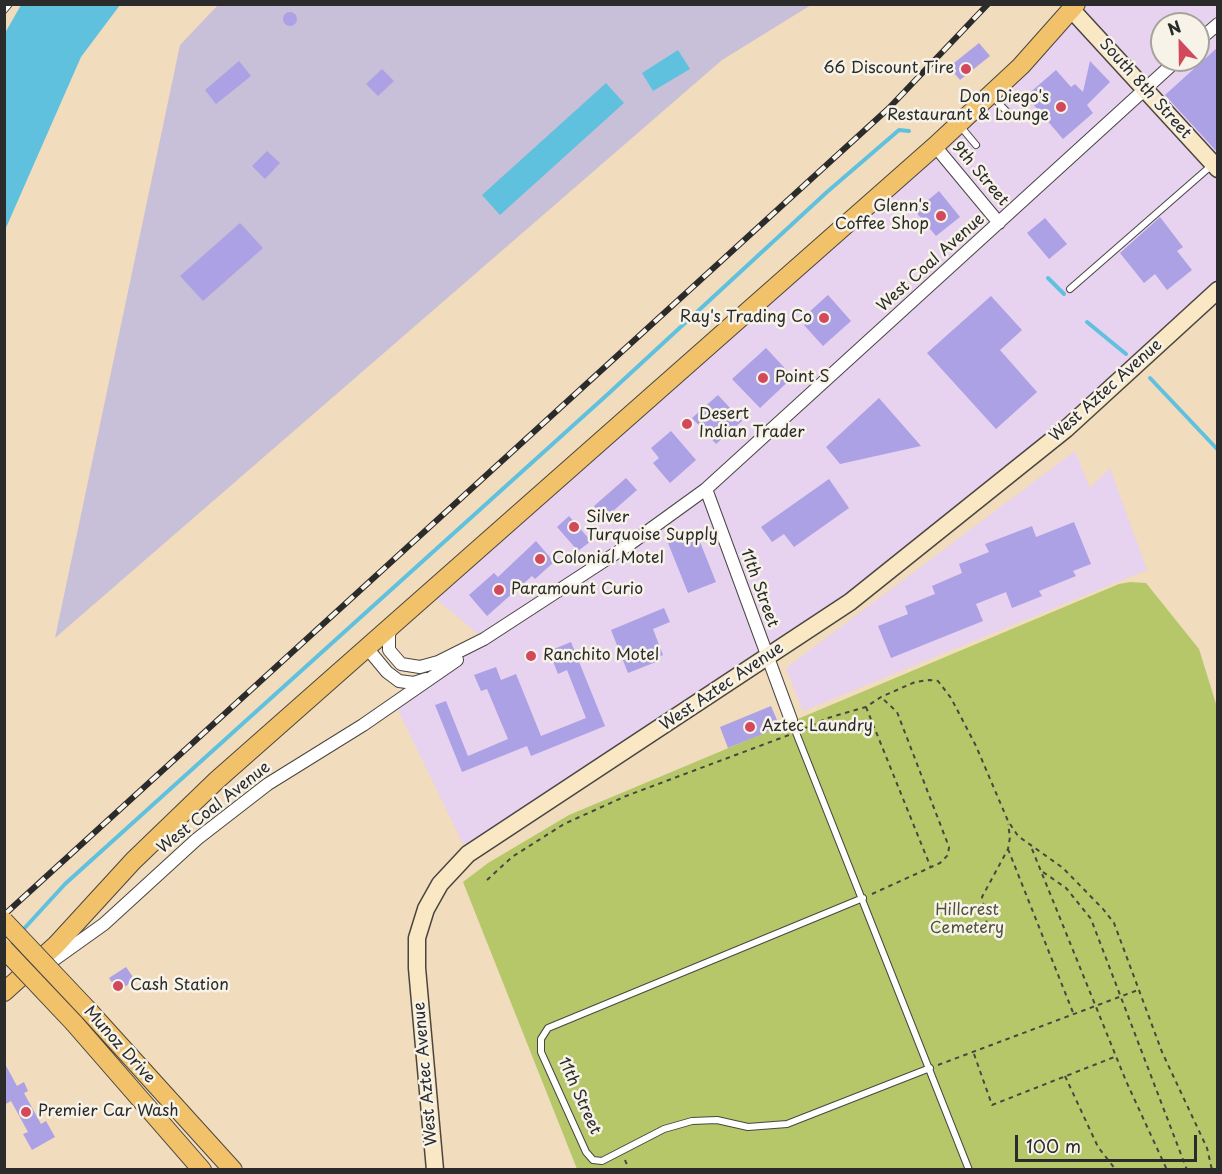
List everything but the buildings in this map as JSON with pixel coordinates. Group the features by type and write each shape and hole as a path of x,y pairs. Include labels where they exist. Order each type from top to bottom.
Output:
{"main road":[{"name":"South 8th Street","path":"1074,7 1145,89 1216,164"},
{"path":"4,994 56,945 133,861 209,788 935,146 1021,66 1074,7"},
{"name":"West Aztec Avenue","path":"435,1170 417,938 423,919 440,884 468,854 850,602 1066,429 1218,290"},
{"name":"Munoz Drive","path":"4,921 233,1170"},
{"name":"Munoz Drive","path":"4,949 74,1023 198,1165"},
{"path":"198,1165 211,1170"}],"street":[{"name":"West Coal Avenue","path":"4,994 104,924 197,839 268,784 363,725 484,639 630,544 705,489 1164,72"},
{"name":"9th Street","path":"935,146 999,224"},
{"name":"11th Street","path":"705,489 790,720"},
{"path":"396,622 389,634 389,650 401,664 411,667 438,662 484,639"},
{"path":"367,648 387,672 399,681 414,683 434,676"}],"lane":[{"path":"4,10 9,4"},
{"path":"990,94 1009,114"},
{"path":"959,124 976,145"},
{"path":"1070,289 1216,164"},
{"name":"11th Street","path":"790,720 863,898 969,1170"},
{"name":"11th Street","path":"863,898 548,1028 541,1038 541,1052 586,1152 592,1160 602,1161 664,1129 692,1121 717,1120 748,1127 788,1124 930,1068"}],"path":[{"path":"487,880 512,857 564,824 626,796 828,718 866,707 881,697 915,682 938,681 951,698 976,746 1008,821 1018,836 1063,868 1103,909 1118,932 1171,1074 1207,1148 1212,1170"},
{"path":"863,898 931,868 948,855 949,847 897,711 881,697"},
{"path":"866,707 931,868"},
{"path":"987,925 982,897 1008,849 1010,837 1008,821"},
{"path":"1032,848 1117,1056 1167,1170"},
{"path":"1008,849 1074,1015"},
{"path":"1041,870 1065,888 1091,919 1187,1170"},
{"path":"930,1068 974,1054 1138,990"},
{"path":"974,1054 992,1105 1117,1056"},
{"path":"1065,1076 1098,1147 1116,1170"},
{"path":"622,1152 629,1169"}],"shaded area":[{"path":"218,5 811,5 722,60 55,638 180,45"},
{"path":"1076,5 1217,5 1217,290 850,602 468,854 395,704 630,544 484,639 429,593 935,146"},
{"path":"1075,451 1090,488 1110,468 1147,570 803,711 786,668"}],"green space":[{"name":"Hillcrest Cemetery","path":"1146,583 1199,649 1217,707 1217,1169 577,1169 463,882 488,863 569,815 1119,584"}],"water":[{"path":"21,5 120,5 81,57 5,230 5,33"},
{"path":"678,50 690,69 653,91 642,73"},
{"path":"606,83 624,103 500,215 482,195"}],"waterway":[{"path":"21,932 65,884 608,394 827,192 899,130 909,131"},
{"path":"1048,278 1064,294"},
{"path":"1087,322 1126,354"},
{"path":"1150,378 1218,450"}],"railway":[{"path":"4,915 889,108 988,4"}],"place":[{"name":"66 Discount Tire","path":"966,69"},
{"name":"Don Diego's Restaurant & Lounge","path":"1061,107"},
{"name":"Glenn's Coffee Shop","path":"941,216"},
{"name":"Ray's Trading Co","path":"824,318"},
{"name":"Point S","path":"763,378"},
{"name":"Desert Indian Trader","path":"687,424"},
{"name":"Silver Turquoise Supply","path":"574,527"},
{"name":"Colonial Motel","path":"540,559"},
{"name":"Paramount Curio","path":"499,590"},
{"name":"Ranchito Motel","path":"531,656"},
{"name":"Aztec Laundry","path":"750,727"},
{"name":"Cash Station","path":"118,986"},
{"name":"Premier Car Wash","path":"26,1112"}]}
